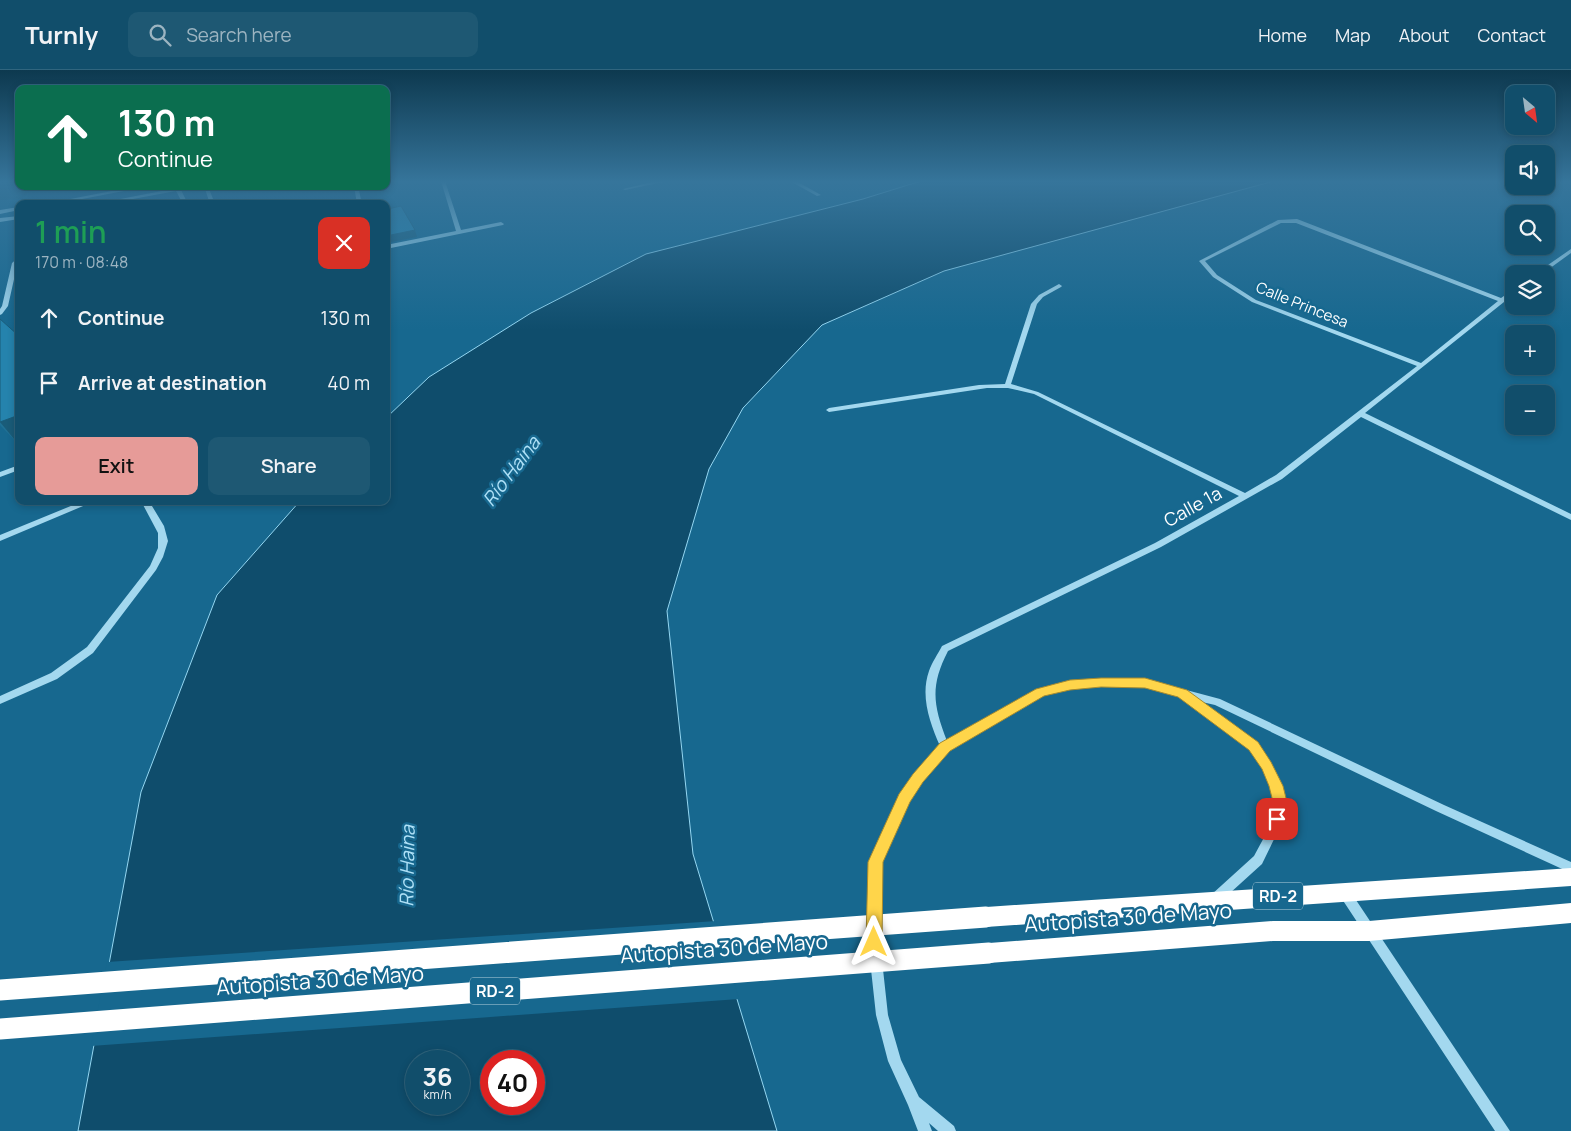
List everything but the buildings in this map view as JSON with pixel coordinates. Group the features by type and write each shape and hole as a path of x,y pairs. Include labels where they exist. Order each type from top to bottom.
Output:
{"highway":[{"name":"Autopista 30 de Mayo","path":"0,990 1214,900 1571,877"},
{"name":"Autopista 30 de Mayo","path":"0,1030 989,952 1273,931 1369,931 1571,913"}],"street":[{"path":"390,246 470,231"},
{"name":"Calle Princesa","path":"1261,231 1202,261 1215,276 1254,300 1422,366"},
{"name":"Calle Princesa","path":"1321,231 1500,300"},
{"path":"1551,265 1571,251"},
{"path":"0,313 5,306 15,263"},
{"path":"1008,384 1034,304 1041,296 1058,286"},
{"name":"Calle 1a","path":"945,747 935,722 931,702 933,674 945,649 1158,544 1279,477 1422,366 1505,297"},
{"path":"829,410 1008,384 1036,393 1244,496"},
{"path":"1361,414 1571,517"},
{"path":"0,475 15,469"},
{"path":"0,538 81,505"},
{"path":"0,700 54,676 90,650 153,568 160,557 165,540 162,530 146,505"},
{"path":"925,1131 896,1061 882,1015 874,942 876,862 904,798 918,778 945,747 1040,692 1070,685 1101,682 1145,683 1217,702 1571,868"},
{"path":"1182,693 1253,746 1270,772 1281,806 1273,831 1258,860 1214,900"},
{"path":"1344,892 1503,1131"},
{"path":"914,1102 949,1131"}],"water":[{"name":"Río Haina","path":"739,231 1092,231 944,271 822,325 743,408 709,469 667,611 693,854 777,1131 78,1131 141,792 217,595 296,505 390,505 390,414 429,377 531,313 646,254"}],"pier":[{"path":"716,921 739,999 91,1046 107,962"}],"route":[{"path":"874,942 876,862 904,798 918,778 945,747 1040,692 1070,685 1101,682 1145,683 1182,693 1253,746 1267,766 1276,786 1281,806 1277,819"}]}
